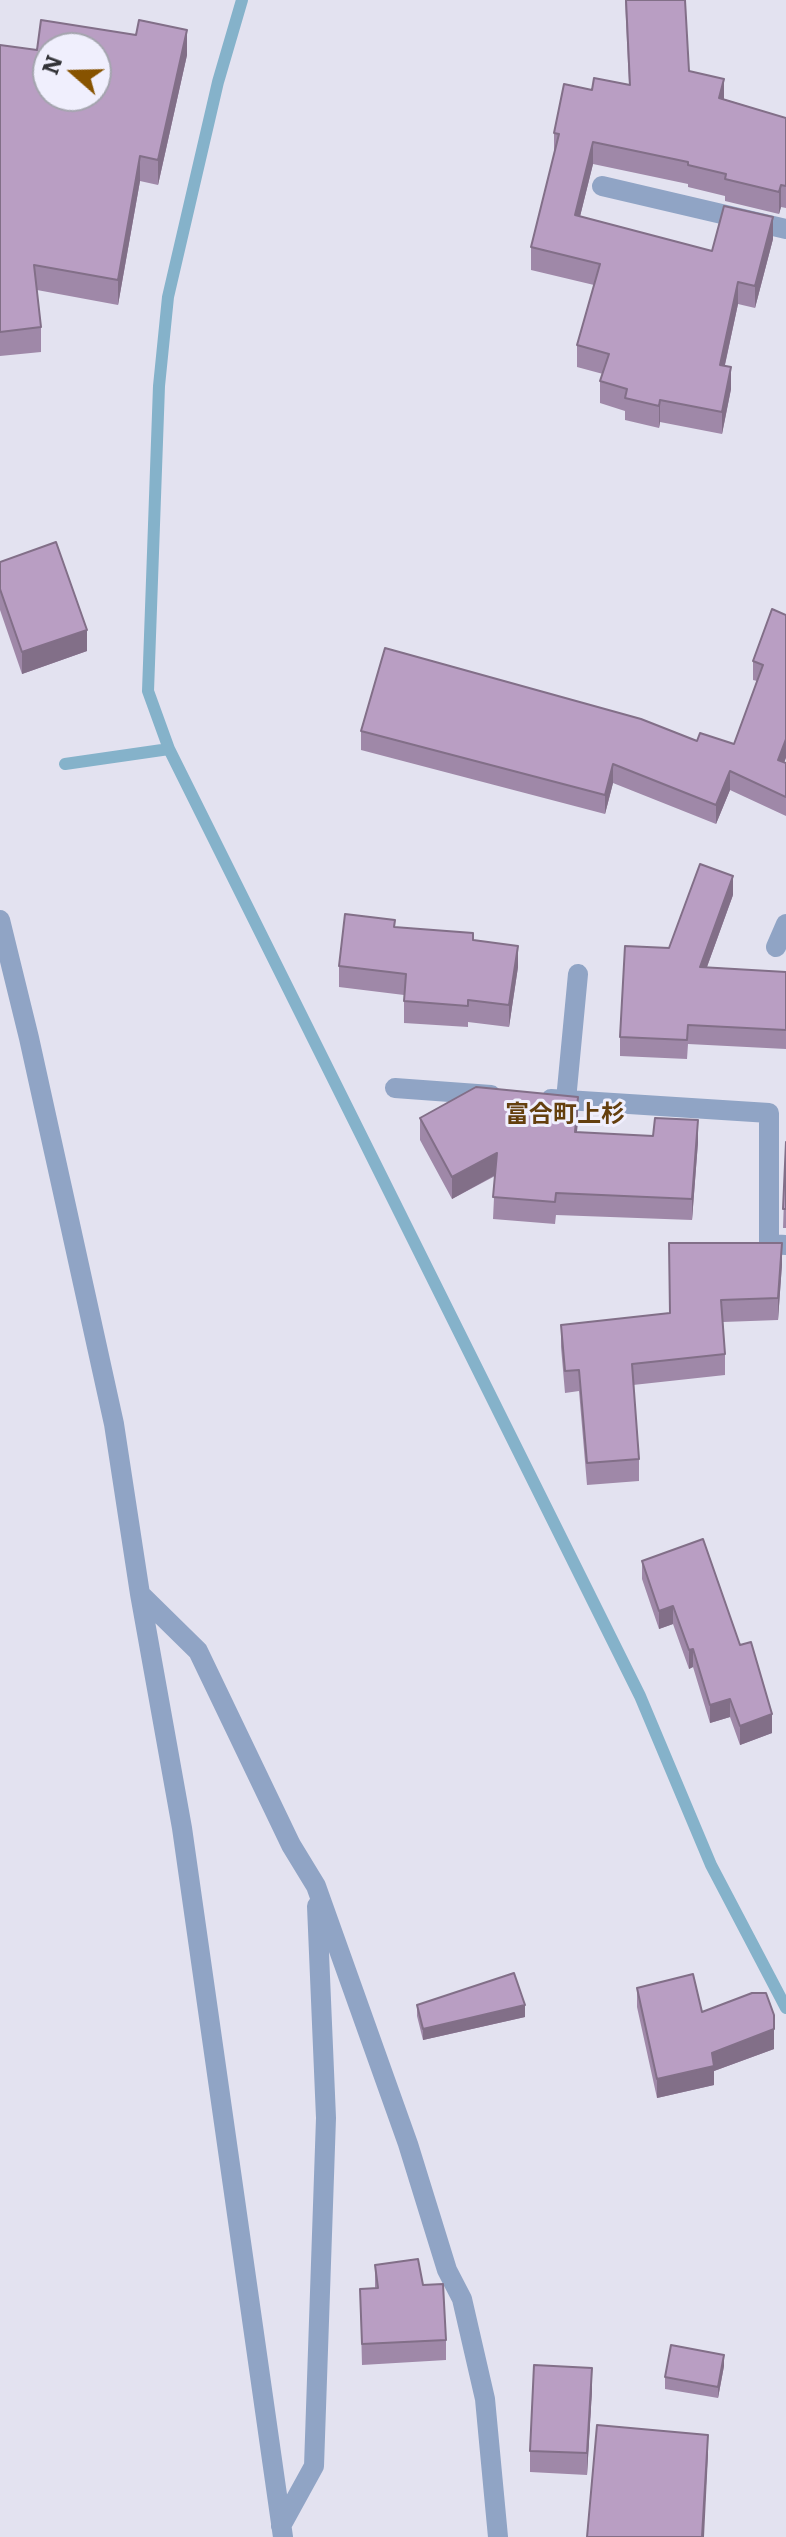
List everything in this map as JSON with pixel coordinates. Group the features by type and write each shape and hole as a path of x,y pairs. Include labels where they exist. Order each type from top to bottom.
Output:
{"street":[{"path":"602,186 786,229"},
{"path":"0,920 114,1424 140,1594 182,1828 282,2532"},
{"path":"776,947 786,924"},
{"path":"566,1100 578,974"},
{"path":"395,1088 504,1095"},
{"path":"535,1098 769,1113 769,1244 786,1245"},
{"path":"140,1594 198,1651 291,1845 316,1886 408,2144 447,2270 462,2299 485,2399 498,2537"},
{"path":"282,2532 314,2466 326,2118 316,1886"}],"building":[{"path":"626,0 685,0 689,71 724,79 719,98 786,118 786,186 781,185 779,192 725,179 726,174 688,165 688,162 593,142 575,215 712,251 724,206 773,217 755,286 738,282 720,365 731,367 722,412 660,400 659,406 625,398 627,389 600,381 609,354 577,345 600,264 531,247 559,134 554,133 564,84 592,90 594,78 630,85"},
{"path":"41,20 136,35 139,20 187,30 158,160 140,156 118,280 34,265 41,327 0,332 0,45 32,49 32,112 112,112 112,32 39,32"},
{"path":"56,542 87,630 22,652 0,589 0,562"},
{"path":"772,609 786,615 786,739 778,760 786,763 786,797 730,771 716,805 613,764 605,795 361,731 385,648 641,719 697,741 700,733 734,744 763,665 753,661"},
{"path":"700,864 733,876 700,967 786,972 786,1030 688,1025 687,1040 620,1037 625,946 669,948"},
{"path":"345,914 395,920 394,927 473,933 473,940 518,946 509,1005 468,1000 468,1006 404,1001 406,974 339,966"},
{"path":"476,1087 578,1097 575,1132 653,1136 655,1118 698,1120 692,1199 556,1193 555,1202 493,1197 497,1153 452,1177 420,1118"},
{"path":"786,1142 786,1209 783,1209"},
{"path":"669,1243 782,1243 778,1298 721,1300 725,1354 632,1364 639,1459 587,1463 579,1370 565,1371 561,1325 670,1313"},
{"path":"703,1539 740,1645 751,1642 772,1714 740,1726 730,1699 710,1705 693,1649 689,1650 673,1606 659,1611 642,1561"},
{"path":"514,1973 525,2005 423,2029 417,2005"},
{"path":"693,1974 702,2012 752,1993 766,1993 774,2015 774,2029 712,2053 714,2066 657,2079 637,1988"},
{"path":"418,2259 423,2285 443,2284 446,2340 362,2344 360,2289 378,2288 375,2265"},
{"path":"671,2345 724,2355 718,2387 665,2377"},
{"path":"534,2365 592,2368 587,2453 530,2451"},
{"path":"597,2425 708,2435 702,2537 587,2537"}],"waterway":[{"path":"169,749 148,691 159,386 168,297 218,82 242,0"},
{"path":"65,764 169,749 640,1696 711,1865 786,2008"}],"district":[{"name":"富合町上杉","path":"565,1115"}]}
